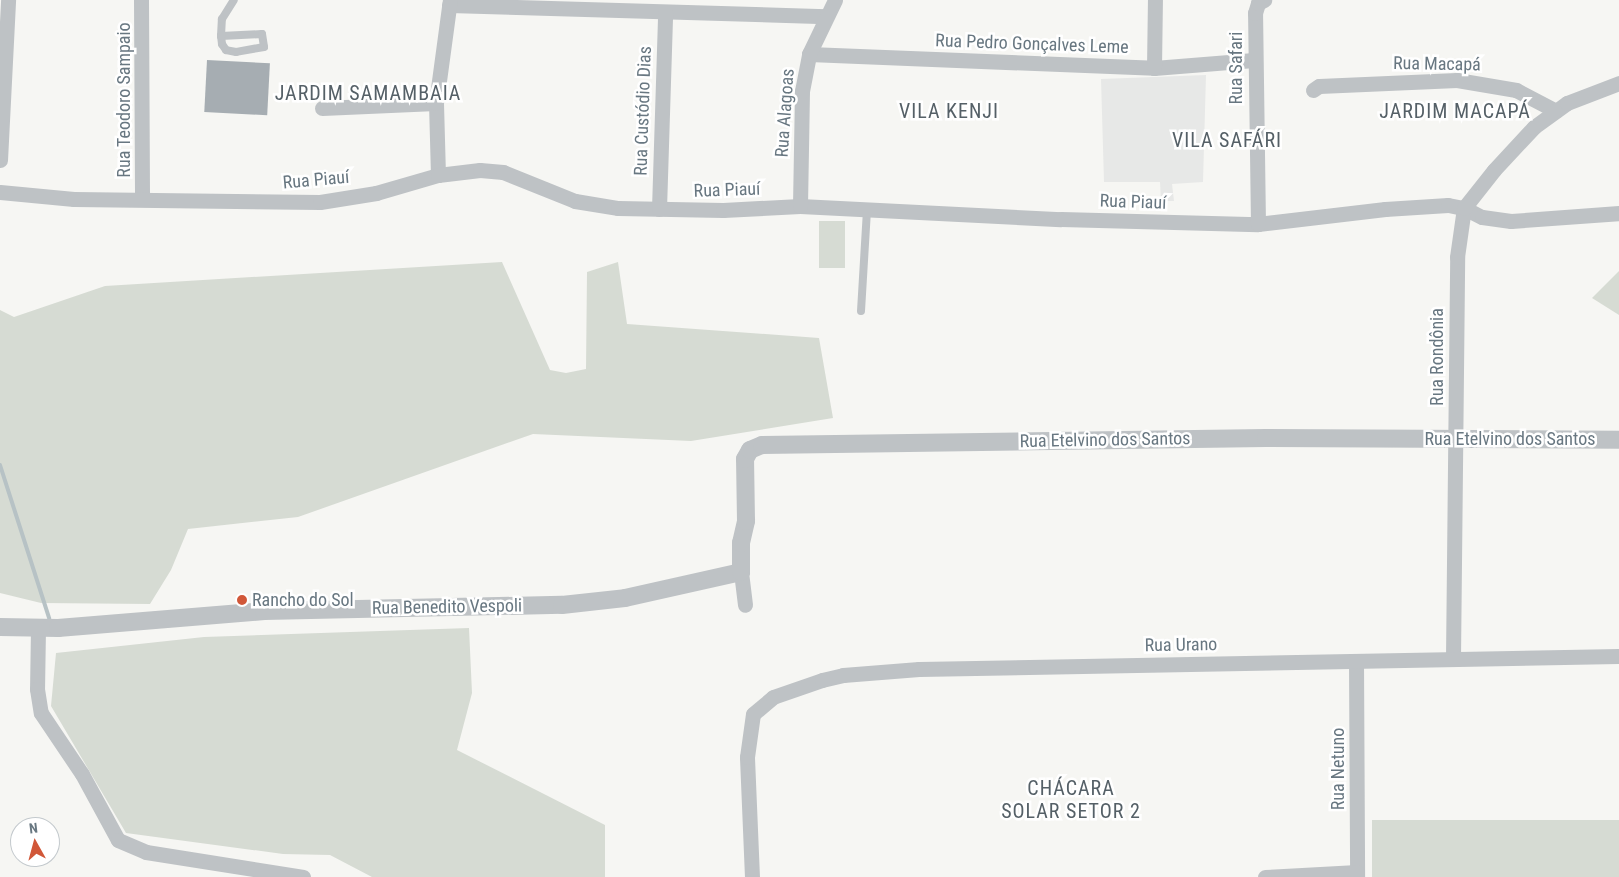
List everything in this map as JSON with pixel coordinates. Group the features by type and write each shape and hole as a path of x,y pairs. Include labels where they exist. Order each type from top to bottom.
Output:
{"street":[{"path":"0,160 8,0"},
{"name":"Rua Alagoas","path":"800,206 802,91 809,54 835,0"},
{"path":"1154,68 1155,0"},
{"name":"Rua Teodoro Sampaio","path":"141,1 142,199"},
{"name":"Rua Safari","path":"1258,224 1254,60 1255,13 1261,2"},
{"path":"438,175 436,104 449,3 540,4 665,13 826,16"},
{"name":"Rua Custódio Dias","path":"659,209 665,13"},
{"name":"Rua Pedro Gonçalves Leme","path":"809,54 1154,68 1254,60"},
{"name":"Rua Macapá","path":"1313,90 1319,86 1457,80 1516,90 1556,111"},
{"path":"1464,208 1510,150 1556,111 1567,103 1619,84"},
{"path":"322,108 436,104"},
{"name":"Rua Piauí","path":"0,192 74,198 320,202 376,193 438,175 480,170 503,172 575,201 618,208 800,206 1258,224 1385,209 1448,205 1464,208 1482,218 1511,221 1619,213"},
{"name":"Rua Rondônia","path":"1453,658 1457,257 1464,208"},
{"name":"Rua Etelvino dos Santos","path":"744,606 741,544 746,521 745,459 750,450 762,445 1266,438 1619,440"},
{"name":"Rua Benedito Vespoli","path":"0,627 38,628 264,611 562,605 625,598 741,572"},
{"path":"38,628 37,689 41,713 82,774 118,840 126,846 146,852 303,877"},
{"name":"Rua Urano","path":"752,877 747,757 753,714 773,697 843,674 919,669 1619,656"},
{"name":"Rua Netuno","path":"1356,661 1357,874"},
{"path":"1265,877 1357,874"}],"lane":[{"path":"221,36 262,34 264,47 236,52 226,50 221,36 222,19 234,0"},
{"path":"861,310 867,210"}],"shaded area":[{"path":"1206,75 1203,182 1172,184 1174,201 1161,201 1160,182 1104,182 1101,79"},
{"path":"819,221 845,221 845,268 819,268"},
{"path":"502,262 550,370 566,373 586,369 587,272 618,262 627,324 819,338 833,418 691,441 533,434 298,517 188,529 171,570 150,604 41,603 0,593 0,310 14,317 105,286"},
{"path":"1619,271 1619,315 1592,298"},
{"path":"469,628 472,693 457,750 605,825 605,877 372,877 330,855 283,854 126,833 51,706 56,653 204,637"},
{"path":"1372,820 1619,820 1619,877 1372,877"}],"building":[{"path":"207,60 270,63 267,115 204,112"}],"waterway":[{"path":"0,465 49,618"}],"place":[{"name":"Rancho do Sol","path":"242,600"}],"district":[{"name":"JARDIM SAMAMBAIA","path":"368,93"},
{"name":"VILA KENJI","path":"949,111"},
{"name":"JARDIM MACAPÁ","path":"1455,111"},
{"name":"VILA SAFÁRI","path":"1227,140"},
{"name":"CHÁCARA SOLAR SETOR 2","path":"1071,800"}]}
